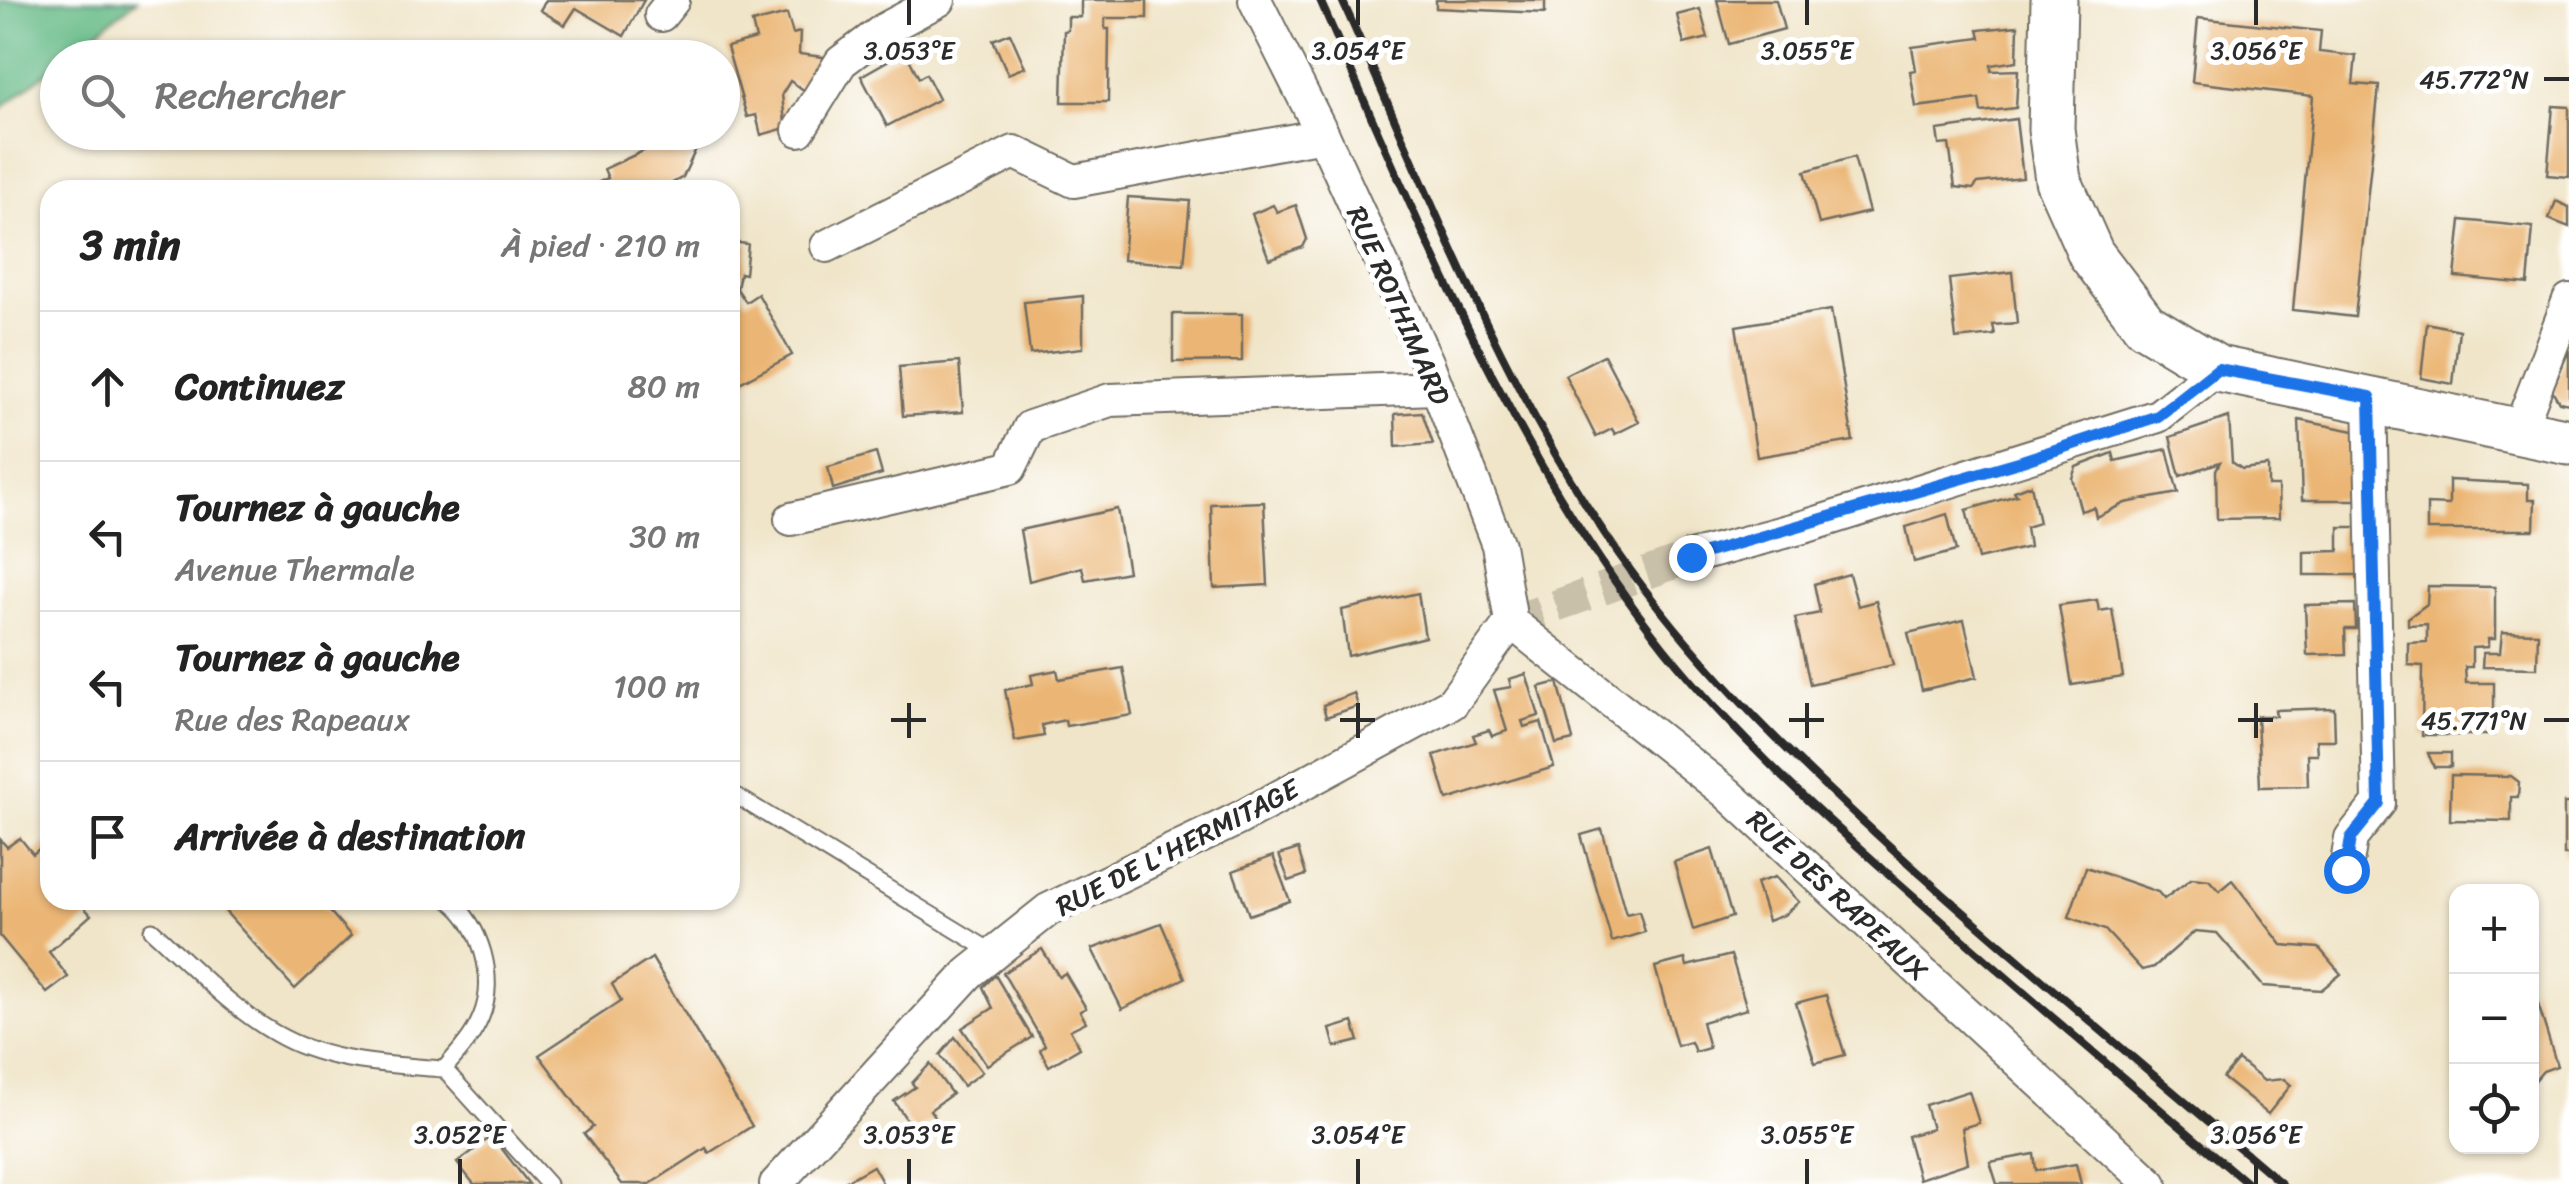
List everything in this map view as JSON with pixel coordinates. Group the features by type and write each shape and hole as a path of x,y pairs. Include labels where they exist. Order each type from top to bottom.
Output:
{"main road":[{"path":"2054,0 2052,156 2075,224 2109,282 2144,324 2218,369 2370,397 2569,442"}],"street":[{"path":"799,130 842,62 884,30 938,0"},
{"name":"RUE ROTHIMARD","path":"1255,0 1323,134 1436,388 1498,545 1510,622"},
{"path":"827,246 1014,152 1074,182 1323,134"},
{"path":"2518,431 2569,300"},
{"path":"1691,557 1879,504 2158,416 2218,369"},
{"path":"791,519 1010,468 1030,427 1110,400 1436,388"},
{"path":"2346,870 2351,838 2379,803 2370,397"},
{"name":"RUE DE L'HERMITAGE","path":"776,1184 969,972 1048,910 1240,818 1452,703 1510,622"},
{"name":"RUE DES RAPEAUX","path":"1510,622 1726,793 2151,1184"}],"lane":[{"path":"740,798 994,953"},
{"path":"444,1069 464,1046 483,1014 486,976 479,935 458,910"},
{"path":"152,930 258,1023 288,1040 335,1056 444,1069 548,1184"}],"green space":[{"path":"0,0 137,0 86,40 40,40 40,77 0,109"}],"building":[{"path":"546,0 644,0 624,36 576,8 565,25 540,10"},
{"path":"1081,0 1147,0 1147,18 1105,18 1105,29 1109,29 1108,102 1062,102 1064,31 1068,30 1068,17 1081,17"},
{"path":"1436,0 1545,0 1545,13 1436,8"},
{"path":"1717,0 1776,0 1784,29 1729,44"},
{"path":"1700,9 1708,38 1684,44 1677,15"},
{"path":"787,14 793,34 800,32 799,54 823,57 826,62 807,92 790,81 782,94 782,129 761,135 756,115 747,117 740,92 740,43 756,39 752,23"},
{"path":"2198,18 2321,31 2319,52 2356,56 2353,84 2379,86 2355,317 2293,310 2313,96 2192,82"},
{"path":"2018,26 2017,61 1991,65 1991,71 2018,70 2016,108 1981,112 1979,99 1916,107 1910,71 1916,70 1912,47 1980,38 1978,30"},
{"path":"1010,33 1025,67 1008,74 993,40"},
{"path":"905,51 919,78 926,74 939,99 887,126 861,76"},
{"path":"2553,106 2569,107 2569,177 2547,175"},
{"path":"2016,119 2023,178 1978,183 1973,189 1955,187 1949,144 1939,145 1937,130"},
{"path":"646,150 695,151 683,177 678,180 604,180 608,178 604,169"},
{"path":"1854,157 1869,212 1819,224 1805,171"},
{"path":"1128,197 1190,201 1184,265 1123,260"},
{"path":"2556,201 2569,207 2569,227 2549,219"},
{"path":"1273,205 1277,212 1296,205 1307,239 1303,247 1269,259 1252,214"},
{"path":"2461,220 2533,227 2528,284 2455,277"},
{"path":"740,243 748,244 745,274 740,273"},
{"path":"2012,272 2017,323 1993,325 1995,335 1956,339 1949,279"},
{"path":"740,293 746,302 758,294 792,355 740,383"},
{"path":"1083,296 1083,348 1030,354 1024,302"},
{"path":"1831,310 1853,441 1757,457 1736,326"},
{"path":"1173,314 1242,314 1242,361 1173,362"},
{"path":"2427,323 2459,330 2453,384 2421,378"},
{"path":"2569,350 2569,404 2559,402 2552,390"},
{"path":"1604,355 1639,422 1615,434 1612,429 1596,437 1565,375"},
{"path":"959,362 963,412 903,416 899,367"},
{"path":"1422,412 1433,444 1396,447 1395,414"},
{"path":"2229,417 2232,462 2242,469 2268,466 2268,486 2278,486 2279,518 2217,519 2216,470 2220,462 2180,476 2170,437"},
{"path":"2299,420 2359,432 2361,500 2302,500"},
{"path":"2167,449 2178,493 2125,503 2096,517 2094,507 2081,511 2072,478 2076,467 2113,453 2115,461"},
{"path":"876,453 882,474 833,489 828,467"},
{"path":"2449,480 2528,484 2528,500 2535,500 2534,530 2427,530 2427,504 2449,505"},
{"path":"2031,485 2039,523 2026,527 2029,547 1978,559 1966,510 2017,495 2014,491"},
{"path":"1264,502 1268,585 1214,588 1211,504"},
{"path":"1117,509 1128,572 1085,580 1082,567 1029,581 1020,530"},
{"path":"1947,514 1956,551 1914,562 1906,527"},
{"path":"2339,527 2361,527 2362,575 2304,575 2304,552 2339,551"},
{"path":"1849,574 1858,606 1876,601 1893,665 1810,684 1795,618 1820,613 1814,584"},
{"path":"2428,586 2495,587 2495,639 2488,639 2488,647 2472,648 2472,667 2465,667 2466,683 2494,683 2494,735 2422,735 2423,666 2408,665 2408,643 2427,642 2427,624 2408,625 2408,618 2427,604"},
{"path":"1418,593 1425,637 1348,656 1342,610"},
{"path":"2097,600 2099,611 2112,609 2123,677 2072,685 2059,605"},
{"path":"2355,604 2356,629 2345,629 2346,654 2307,655 2305,605"},
{"path":"1964,620 1977,677 1922,690 1908,633"},
{"path":"2502,632 2538,633 2537,668 2482,667 2483,653 2500,653"},
{"path":"1123,668 1132,715 1066,726 1065,720 1042,725 1044,736 1015,741 1005,690 1033,684 1031,675 1057,670 1059,679"},
{"path":"1526,674 1539,716 1522,721 1524,727 1541,722 1554,767 1447,800 1434,755 1476,742 1473,735 1489,730 1492,736 1507,731 1494,690 1511,687 1509,679"},
{"path":"1558,682 1573,740 1556,744 1539,687"},
{"path":"1354,693 1358,706 1326,717 1323,705"},
{"path":"2334,708 2335,740 2316,740 2317,754 2307,754 2308,786 2260,787 2257,716 2276,716 2275,710"},
{"path":"2428,753 2451,753 2451,767 2434,767"},
{"path":"2451,775 2511,776 2519,782 2518,797 2511,797 2511,821 2450,820"},
{"path":"2564,803 2569,803 2569,855 2564,855"},
{"path":"1602,829 1626,914 1639,911 1645,932 1612,942 1581,835"},
{"path":"20,838 33,854 40,848 40,910 86,910 91,915 49,952 68,977 47,993 0,936 0,839 7,847"},
{"path":"1298,849 1306,875 1289,881 1279,855"},
{"path":"1712,849 1732,917 1693,930 1674,862"},
{"path":"1273,856 1290,901 1249,915 1233,871"},
{"path":"2086,867 2158,892 2164,899 2192,878 2209,880 2219,891 2232,880 2282,945 2319,948 2341,974 2321,990 2263,986 2217,933 2195,931 2154,967 2142,970 2105,930 2069,917"},
{"path":"1775,877 1799,902 1784,915 1768,921 1756,883"},
{"path":"224,910 329,910 351,936 295,989"},
{"path":"1161,923 1185,978 1122,1009 1092,949"},
{"path":"1042,949 1059,977 1065,973 1086,1008 1080,1011 1086,1022 1070,1030 1080,1048 1049,1066 1040,1050 1045,1045 1003,973"},
{"path":"1731,955 1747,1009 1702,1022 1709,1048 1695,1052 1691,1042 1677,1046 1655,967 1685,959 1687,966"},
{"path":"652,958 752,1126 709,1153 706,1148 650,1184 622,1184 584,1134 593,1127 539,1055 621,1001 612,984"},
{"path":"995,975 1032,1037 987,1065 962,1028 993,1008 983,987"},
{"path":"1826,995 1845,1055 1815,1063 1796,1003"},
{"path":"2539,1007 2557,1066 2539,1076"},
{"path":"1353,1022 1359,1041 1335,1047 1330,1029"},
{"path":"955,1037 982,1072 963,1086 940,1055"},
{"path":"2238,1060 2264,1081 2284,1079 2291,1085 2268,1114 2223,1078"},
{"path":"930,1064 952,1094 930,1110 936,1119 915,1132 894,1101 915,1087 912,1083"},
{"path":"1969,1091 1979,1123 1962,1128 1968,1163 1919,1179 1907,1136 1932,1129 1925,1105"},
{"path":"492,1136 529,1184 474,1184 457,1163"},
{"path":"2034,1154 2036,1171 2076,1164 2081,1184 1997,1184 1990,1162"},
{"path":"873,1166 883,1184 841,1184"}],"tunnel":[{"path":"1511,622 1691,557"}],"railway":[{"path":"1320,0 1432,253 1515,418 1560,498 1665,649 1723,716 1817,810 2248,1184"},
{"path":"1342,0 1472,293 1545,437 1586,505 1662,611 1762,724 1870,828 1999,944 2282,1184"}],"route":[{"path":"1691,557 1807,526 2158,416 2218,369 2370,397 2379,803 2351,838 2346,870"}]}
